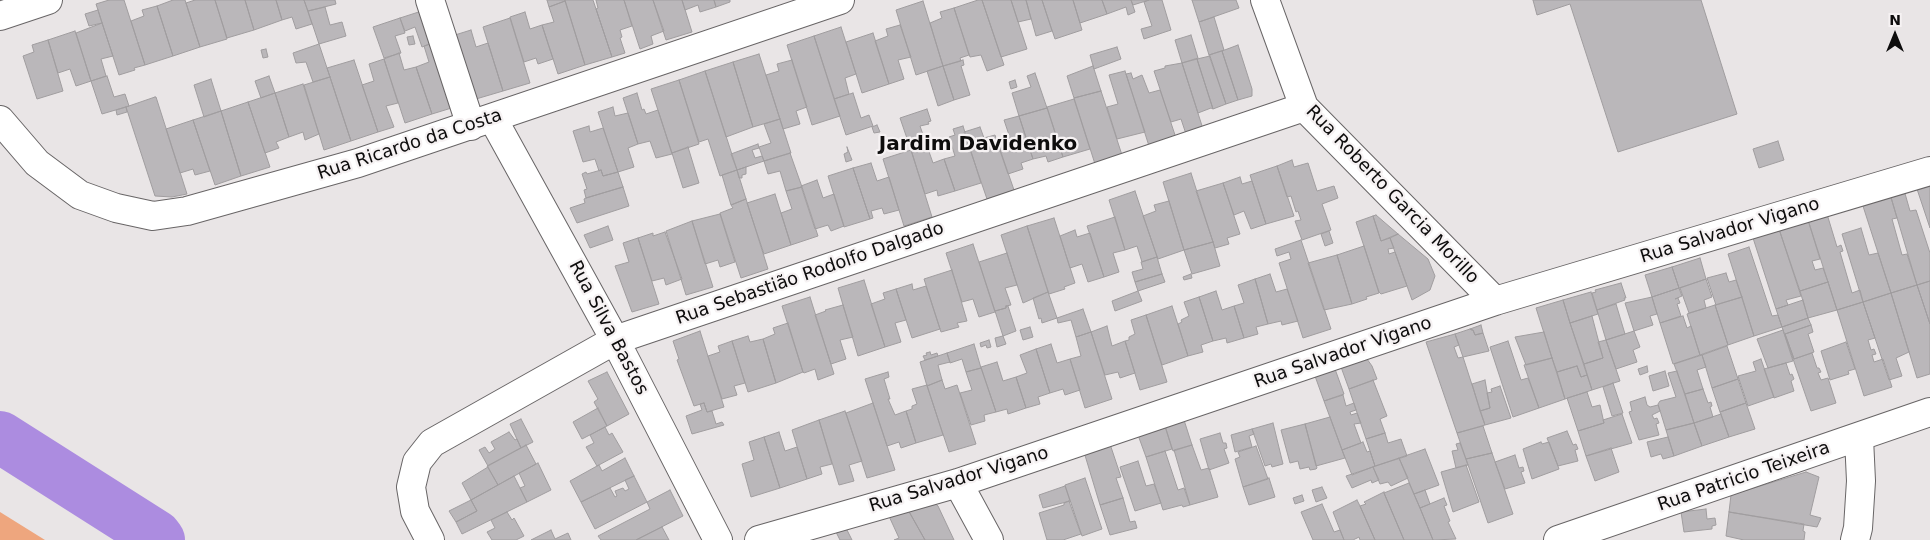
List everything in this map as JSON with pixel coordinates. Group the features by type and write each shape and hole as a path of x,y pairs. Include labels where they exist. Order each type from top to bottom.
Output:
{"street":[{"path":"0,16 48,0"},
{"name":"Rua Silva Bastos","path":"430,0 482,122 615,340 718,540"},
{"name":"Rua Ricardo da Costa","path":"0,120 38,163 80,195 116,208 153,216 187,211 358,163 840,0"},
{"name":"Rua Roberto Garcia Morillo","path":"1265,0 1304,107 1495,301"},
{"name":"Rua Sebastião Rodolfo Dalgado","path":"430,540 415,511 412,487 417,462 432,443 615,340 1304,107"},
{"name":"Rua Salvador Vigano","path":"759,540 958,483 1495,301 1930,171"},
{"name":"Rua Patricio Teixeira","path":"1572,538 1930,412"},
{"path":"1855,540 1858,528 1861,481 1859,438"},
{"path":"958,483 989,540"}],"shaded area":[{"path":"0,512 45,540 0,540"}],"building":[{"path":"109,0 124,0 145,65 119,75 96,4"},
{"path":"173,0 185,0 200,47 173,56 157,6"},
{"path":"195,0 215,0 227,39 200,47 186,3"},
{"path":"215,0 245,0 254,30 227,38"},
{"path":"245,0 276,0 282,20 254,30"},
{"path":"276,0 304,0 312,24 296,29 292,17 282,20"},
{"path":"304,0 335,0 336,4 308,11"},
{"path":"547,0 565,0 565,1 549,7"},
{"path":"565,0 593,0 612,57 585,65"},
{"path":"596,0 624,0 632,26 620,30 622,37 620,38 625,53 612,57 596,9 598,8"},
{"path":"624,0 653,0 664,31 651,36 653,44 640,49"},
{"path":"653,0 682,0 692,32 666,40"},
{"path":"682,0 714,0 716,7 700,12 698,5 685,10"},
{"path":"714,0 730,0 730,2 716,7"},
{"path":"982,0 1004,65 987,71 981,55 970,57 954,8"},
{"path":"982,0 1011,0 1027,49 1001,57"},
{"path":"1011,0 1026,0 1031,19 1018,22"},
{"path":"1026,0 1042,0 1052,31 1036,36"},
{"path":"1042,0 1073,0 1082,30 1055,39"},
{"path":"1073,0 1102,0 1107,14 1080,23"},
{"path":"1102,0 1131,0 1135,12 1128,15 1126,7 1107,14"},
{"path":"1131,0 1149,0 1133,5"},
{"path":"1162,0 1171,30 1144,39 1141,29 1152,26 1144,2"},
{"path":"1192,0 1236,0 1239,8 1199,22"},
{"path":"1533,0 1701,0 1737,114 1618,152 1570,4 1537,15"},
{"path":"565,1 585,65 558,74 542,25 554,22 549,7"},
{"path":"923,1 943,66 916,75 896,10"},
{"path":"157,6 173,56 145,65 131,21 144,16 142,10"},
{"path":"325,7 330,25 342,22 346,36 319,44 308,11"},
{"path":"954,8 969,55 960,58 961,61 943,66 930,23 942,18 940,12"},
{"path":"428,9 438,41 422,47 415,27 405,31 400,18"},
{"path":"98,10 102,23 89,26 85,14"},
{"path":"525,12 530,29 542,25 553,59 538,64 536,58 524,62 510,17"},
{"path":"1214,17 1224,50 1209,55 1199,22"},
{"path":"400,18 405,33 395,36 401,53 384,58 373,27"},
{"path":"510,18 530,83 503,91 483,27"},
{"path":"102,23 113,56 101,59 106,76 91,81 76,33"},
{"path":"900,25 911,57 898,60 904,79 889,84 875,41 888,36 886,29"},
{"path":"841,27 856,74 845,78 849,94 834,99 814,36"},
{"path":"471,30 476,47 488,43 503,91 476,99 455,35"},
{"path":"75,31 91,81 76,86 70,69 58,73 48,40"},
{"path":"873,33 889,84 862,93 846,42"},
{"path":"1191,35 1198,58 1182,63 1175,40"},
{"path":"413,36 415,44 409,45 407,37"},
{"path":"814,36 840,116 812,125 787,45"},
{"path":"48,40 63,91 37,99 23,56 34,52 32,45"},
{"path":"438,41 458,106 432,114 416,67 429,62 424,46"},
{"path":"319,44 330,77 313,82 306,62 296,63 293,53"},
{"path":"1238,45 1252,89 1252,96 1238,100 1222,51"},
{"path":"1117,47 1121,59 1094,69 1090,55"},
{"path":"266,49 268,57 263,58 261,50"},
{"path":"1222,51 1238,100 1226,104 1209,55"},
{"path":"399,53 404,70 416,67 432,114 405,123 384,59"},
{"path":"759,54 780,119 753,127 733,62"},
{"path":"1210,56 1226,104 1213,109 1197,59"},
{"path":"384,59 398,103 386,106 394,127 378,132 362,85 374,81 369,64"},
{"path":"1197,59 1213,109 1198,113 1182,63"},
{"path":"354,60 378,132 351,141 327,68"},
{"path":"792,60 807,107 796,111 800,124 783,129 766,75 779,71 777,64"},
{"path":"963,60 964,65 961,66 970,95 954,100 943,66"},
{"path":"733,62 753,127 726,137 705,71"},
{"path":"1182,63 1203,129 1186,134 1181,119 1171,122 1154,71 1165,68 1165,66"},
{"path":"943,66 954,100 938,106 927,71"},
{"path":"1093,66 1101,91 1074,98 1067,76"},
{"path":"705,71 737,170 720,176 708,139 699,142 679,80"},
{"path":"1125,71 1145,132 1117,139 1107,107 1118,104 1109,75"},
{"path":"1035,73 1047,108 1019,116 1012,93 1031,87 1027,76"},
{"path":"1131,73 1133,79 1142,75 1149,93 1160,90 1176,138 1149,146 1126,74"},
{"path":"107,76 114,97 125,94 129,106 102,114 91,81"},
{"path":"269,76 275,93 261,98 255,81"},
{"path":"330,77 351,141 324,150 304,85"},
{"path":"211,79 221,111 204,117 194,85"},
{"path":"679,80 699,144 672,153 651,89"},
{"path":"1015,80 1017,87 1011,89 1009,82"},
{"path":"303,84 319,134 305,140 303,132 289,137 275,93"},
{"path":"1101,91 1122,155 1095,164 1074,98"},
{"path":"275,93 289,137 276,142 279,148 265,153 248,102"},
{"path":"637,93 642,110 644,109 646,114 658,110 672,154 656,158 650,141 638,144 623,98"},
{"path":"853,93 861,118 869,115 873,126 846,135 834,99"},
{"path":"156,97 187,194 172,197 155,196 126,107"},
{"path":"1074,99 1090,149 1063,157 1047,107"},
{"path":"248,102 270,167 241,176 221,111"},
{"path":"126,107 127,112 117,115 116,110"},
{"path":"613,107 615,116 628,113 638,144 628,148 634,167 618,172 598,112"},
{"path":"1047,108 1063,157 1048,162 1046,156 1033,159 1019,116"},
{"path":"927,109 931,121 928,122 929,124 920,126 927,146 911,150 900,118"},
{"path":"221,111 241,176 215,185 193,120"},
{"path":"1019,116 1033,159 1021,163 1023,169 1008,174 997,142 1004,141 1004,136 1009,135 1004,120"},
{"path":"780,119 791,153 764,161 759,147 771,143 764,124"},
{"path":"193,120 210,171 195,175 193,169 180,173 166,129"},
{"path":"877,125 880,132 874,133 872,127"},
{"path":"589,126 590,132 603,128 618,172 603,176 595,159 583,162 573,131"},
{"path":"963,126 981,183 955,191 944,159 955,156 949,137 955,135 953,129"},
{"path":"980,127 984,138 995,135 1014,190 987,199 964,132"},
{"path":"1778,141 1784,160 1759,168 1753,149"},
{"path":"758,144 759,148 752,150 755,158 762,156 764,161 737,170 731,154"},
{"path":"927,146 933,163 944,159 955,191 938,196 937,190 925,194 911,150"},
{"path":"688,147 699,183 683,188 672,153"},
{"path":"847,147 852,160 846,162 844,154 848,152"},
{"path":"911,150 932,217 904,226 883,159"},
{"path":"790,153 802,187 786,191 780,171 768,174 764,161"},
{"path":"1292,160 1294,167 1308,163 1317,191 1334,186 1338,198 1322,204 1331,230 1302,240 1295,221 1301,220 1298,211 1296,212 1291,196 1287,197 1277,166"},
{"path":"871,163 877,181 889,177 899,210 884,214 882,208 871,211 873,218 870,219 853,168"},
{"path":"1277,166 1294,216 1266,224 1250,175"},
{"path":"746,167 746,174 739,178 737,170"},
{"path":"853,168 870,219 844,227 828,176"},
{"path":"601,170 603,176 618,172 623,187 586,198 584,190 587,189 582,174"},
{"path":"737,170 746,199 731,205 722,175"},
{"path":"1191,173 1213,242 1184,250 1163,182"},
{"path":"1240,177 1242,184 1252,181 1266,224 1251,229 1244,211 1234,215 1223,183"},
{"path":"817,180 823,198 834,194 844,226 831,231 828,225 815,229 801,186"},
{"path":"1223,183 1240,234 1227,238 1229,244 1215,248 1196,191"},
{"path":"1930,185 1930,228 1917,189"},
{"path":"623,187 629,206 577,223 570,208 585,203 584,199 586,198"},
{"path":"802,187 818,236 791,245 781,213 792,209 786,191"},
{"path":"1904,190 1910,211 1916,210 1930,253 1930,281 1917,285 1890,194"},
{"path":"1135,191 1157,257 1142,262 1137,246 1125,250 1109,200"},
{"path":"775,194 791,245 764,254 747,203"},
{"path":"1890,194 1897,218 1892,219 1902,255 1907,254 1917,285 1891,293 1862,203"},
{"path":"746,199 768,269 741,278 720,213 733,208 731,205"},
{"path":"1169,201 1184,250 1158,259 1143,216 1156,211 1154,205"},
{"path":"720,214 735,262 720,267 718,260 705,264 692,221"},
{"path":"1827,214 1837,247 1841,245 1843,251 1840,252 1852,293 1860,290 1863,302 1837,310 1808,220"},
{"path":"1376,215 1398,234 1381,241 1373,216"},
{"path":"1373,216 1381,241 1390,238 1394,248 1388,249 1389,254 1395,252 1407,286 1381,294 1356,222"},
{"path":"1115,217 1125,250 1113,253 1119,272 1104,277 1087,226"},
{"path":"1054,218 1075,283 1064,287 1065,289 1049,294 1027,226"},
{"path":"1808,220 1820,259 1812,261 1815,270 1823,268 1828,282 1800,291 1779,229"},
{"path":"692,221 713,287 686,295 666,231"},
{"path":"608,226 613,240 590,248 584,235"},
{"path":"1027,226 1048,292 1023,303 1001,235"},
{"path":"1861,228 1869,255 1878,253 1891,293 1863,302 1842,234"},
{"path":"1779,229 1801,296 1786,300 1788,305 1776,309 1753,238"},
{"path":"1075,230 1077,237 1090,233 1104,277 1088,282 1082,264 1070,268 1060,236"},
{"path":"1329,231 1333,243 1325,246 1321,234"},
{"path":"665,232 682,279 666,285 664,278 652,281 638,238 653,233 653,236"},
{"path":"1398,234 1428,259 1435,276 1430,290 1412,300 1390,238"},
{"path":"638,238 659,304 632,312 615,266 629,262 623,243"},
{"path":"1301,240 1331,329 1303,338 1279,263 1291,259 1289,252 1277,256 1275,249"},
{"path":"1213,242 1220,266 1192,274 1184,250"},
{"path":"973,244 995,312 979,317 973,299 962,302 946,253"},
{"path":"1364,246 1379,293 1352,304 1337,255"},
{"path":"1749,247 1772,316 1778,315 1782,327 1754,336 1728,254"},
{"path":"1007,253 1017,285 1005,288 1011,305 995,311 979,262"},
{"path":"1337,255 1352,304 1324,310 1308,263"},
{"path":"1157,257 1162,274 1135,282 1132,272 1143,269 1141,262"},
{"path":"1700,258 1706,279 1679,288 1672,267"},
{"path":"1672,267 1679,288 1652,297 1645,275"},
{"path":"952,270 967,321 957,323 959,327 941,332 924,279"},
{"path":"1726,273 1729,282 1736,280 1742,297 1716,305 1707,278"},
{"path":"1162,274 1165,282 1138,291 1135,282"},
{"path":"1191,274 1192,278 1184,280 1183,277"},
{"path":"1270,274 1276,292 1287,289 1298,321 1282,325 1281,321 1268,324 1255,279"},
{"path":"1255,279 1268,324 1256,327 1258,334 1244,338 1234,306 1244,303 1238,285"},
{"path":"1706,279 1712,297 1704,300 1706,308 1689,313 1680,288"},
{"path":"864,280 885,347 858,356 838,288"},
{"path":"1930,281 1930,324 1917,285"},
{"path":"1828,282 1837,310 1808,318 1800,291"},
{"path":"1621,283 1625,300 1597,310 1592,293 1596,292 1595,290"},
{"path":"912,284 913,290 926,286 940,329 912,338 896,289"},
{"path":"1917,285 1930,324 1930,374 1917,378 1891,293"},
{"path":"1679,288 1682,296 1675,299 1678,298 1680,303 1677,304 1681,316 1660,323 1652,297"},
{"path":"896,289 906,320 895,323 901,342 885,347 871,304 885,299 883,293"},
{"path":"1138,291 1142,301 1115,311 1112,301"},
{"path":"1216,291 1222,310 1234,306 1244,338 1227,343 1226,338 1213,341 1199,297"},
{"path":"1048,292 1057,318 1042,323 1033,298"},
{"path":"1591,292 1598,314 1570,323 1563,300"},
{"path":"1891,293 1909,352 1896,358 1902,376 1889,380 1863,302"},
{"path":"810,297 834,374 818,380 815,369 803,372 782,306"},
{"path":"1199,297 1213,341 1201,345 1203,352 1188,356 1178,324 1189,316 1184,302"},
{"path":"1652,297 1657,314 1650,316 1653,325 1634,331 1625,303"},
{"path":"1742,297 1754,336 1728,345 1715,305"},
{"path":"1563,300 1587,375 1581,377 1577,366 1557,372 1536,308"},
{"path":"1803,300 1808,318 1782,327 1776,309"},
{"path":"1863,302 1875,338 1868,340 1871,350 1874,349 1876,354 1872,355 1874,362 1883,359 1892,387 1864,396 1837,310"},
{"path":"1616,304 1625,334 1606,340 1597,310"},
{"path":"843,305 853,337 840,340 846,359 831,364 815,315"},
{"path":"1715,305 1728,345 1700,355 1687,314"},
{"path":"1008,306 1016,331 1003,336 995,311 1006,308"},
{"path":"1172,306 1188,356 1162,365 1146,315"},
{"path":"1083,309 1091,332 1076,337 1071,320 1058,323 1057,318"},
{"path":"1146,315 1167,382 1140,390 1125,341 1135,334 1131,320"},
{"path":"1592,316 1603,358 1584,364 1570,323"},
{"path":"1683,316 1687,328 1691,326 1700,355 1673,364 1660,323"},
{"path":"1808,318 1811,325 1785,334 1794,359 1812,353 1817,368 1821,372 1818,373 1821,380 1828,378 1836,403 1811,411 1782,327"},
{"path":"788,323 803,372 776,383 763,339 775,334 773,328"},
{"path":"1481,325 1483,333 1475,335 1473,330 1470,329"},
{"path":"1811,325 1813,332 1808,334 1814,352 1794,359 1785,334"},
{"path":"1107,326 1112,346 1125,341 1135,373 1120,378 1118,372 1105,375 1091,332"},
{"path":"1030,327 1033,337 1023,340 1020,330"},
{"path":"1470,329 1473,330 1475,335 1483,333 1489,351 1463,357 1455,334"},
{"path":"1783,330 1793,361 1768,368 1757,339"},
{"path":"700,331 724,407 707,412 704,403 694,406 677,360 679,359 673,341"},
{"path":"1634,331 1640,347 1633,350 1637,362 1616,369 1606,340"},
{"path":"1091,332 1112,399 1085,408 1070,359 1081,356 1076,337"},
{"path":"1544,332 1552,358 1526,365 1515,337"},
{"path":"1455,334 1459,345 1454,347 1458,358 1463,357 1485,425 1457,433 1426,342"},
{"path":"748,336 750,342 763,339 776,383 748,392 732,341"},
{"path":"1003,336 1006,344 997,347 995,338"},
{"path":"989,340 991,347 987,348 986,345 981,347 980,343"},
{"path":"1606,340 1620,381 1592,390 1584,364 1603,358 1598,342"},
{"path":"732,341 745,383 734,386 737,395 722,399 708,356 720,352 718,346"},
{"path":"1508,341 1521,380 1528,378 1539,408 1513,417 1490,347"},
{"path":"1846,342 1855,369 1848,371 1849,374 1830,380 1821,351"},
{"path":"974,344 981,368 966,372 962,359 950,363 947,353"},
{"path":"1051,344 1057,363 1070,359 1080,390 1065,395 1063,389 1050,393 1036,349"},
{"path":"1727,346 1738,379 1712,388 1702,355"},
{"path":"1036,349 1050,393 1038,397 1040,404 1026,408 1016,377 1027,373 1020,355"},
{"path":"930,352 931,355 937,353 938,356 925,360 923,356"},
{"path":"947,353 950,362 938,365 942,380 927,386 920,362"},
{"path":"1702,355 1706,367 1697,370 1703,389 1685,394 1674,364"},
{"path":"1552,358 1565,399 1539,408 1524,365"},
{"path":"1367,359 1377,379 1349,389 1341,367"},
{"path":"1761,359 1774,397 1748,406 1738,376 1756,371 1753,362"},
{"path":"997,362 1003,381 1016,377 1026,408 1008,414 1007,409 996,412 981,367"},
{"path":"1786,363 1790,375 1792,374 1794,379 1791,381 1794,391 1774,398 1764,369"},
{"path":"1577,366 1581,377 1587,375 1592,390 1565,399 1557,372"},
{"path":"1647,366 1648,372 1640,375 1638,369"},
{"path":"981,368 996,412 984,415 985,421 971,425 960,393 972,390 966,372"},
{"path":"1335,369 1344,394 1324,401 1315,376"},
{"path":"1665,371 1669,386 1653,391 1649,376"},
{"path":"1677,371 1694,423 1666,430 1658,404 1660,401 1676,397 1668,373"},
{"path":"607,372 629,414 607,426 594,402 598,399 588,381"},
{"path":"888,372 889,377 884,379 890,399 888,399 895,415 906,411 916,443 901,448 899,442 887,446 865,379"},
{"path":"1738,379 1746,403 1720,412 1712,388"},
{"path":"942,380 945,389 957,385 976,444 949,452 927,386"},
{"path":"1373,380 1387,416 1380,419 1385,433 1366,439 1349,389"},
{"path":"1485,380 1490,408 1480,411 1472,384"},
{"path":"1613,383 1623,413 1612,416 1603,387"},
{"path":"927,385 943,435 916,443 906,411 912,409 912,406 917,404 912,389"},
{"path":"1500,386 1511,418 1485,425 1480,411 1490,408 1487,393 1492,392 1491,389"},
{"path":"1703,389 1708,403 1711,402 1712,406 1710,407 1713,417 1694,423 1685,394"},
{"path":"1587,392 1592,407 1600,405 1604,423 1578,431 1567,398"},
{"path":"1343,395 1346,406 1354,403 1356,410 1350,412 1351,415 1357,413 1361,423 1354,424 1361,443 1342,450 1324,401"},
{"path":"1645,397 1647,405 1650,407 1658,405 1660,411 1652,415 1654,419 1657,418 1659,423 1656,424 1659,435 1639,440 1629,412 1632,411 1630,402"},
{"path":"704,403 707,412 712,411 716,424 722,422 724,425 692,434 686,416 702,410 700,404"},
{"path":"873,403 895,470 867,478 846,413"},
{"path":"1746,403 1755,429 1729,437 1720,412"},
{"path":"598,408 607,426 582,439 573,422"},
{"path":"845,411 862,461 849,465 854,481 839,485 819,420"},
{"path":"1622,414 1632,443 1586,456 1578,431 1604,423 1603,420"},
{"path":"1721,414 1729,437 1702,446 1694,423"},
{"path":"1330,417 1345,458 1316,466 1305,424"},
{"path":"521,419 533,442 521,448 510,424"},
{"path":"819,420 832,464 820,467 822,474 807,479 792,430"},
{"path":"1184,420 1192,445 1173,451 1165,426"},
{"path":"1273,423 1283,464 1272,467 1271,464 1265,466 1252,429"},
{"path":"1694,423 1702,446 1674,456 1666,430"},
{"path":"1305,424 1316,469 1310,470 1309,467 1300,469 1298,461 1290,463 1281,430"},
{"path":"1165,426 1172,449 1146,457 1138,435"},
{"path":"1483,426 1492,453 1466,459 1457,433"},
{"path":"605,427 609,435 612,433 623,452 597,466 586,447 594,443 590,435"},
{"path":"1252,429 1254,434 1249,436 1252,447 1235,452 1231,435"},
{"path":"1567,431 1573,445 1576,444 1578,449 1575,450 1578,461 1558,466 1547,438"},
{"path":"509,432 515,440 517,439 521,448 488,466 479,450 485,447 489,453 495,449 491,442"},
{"path":"779,432 785,451 797,447 807,479 780,488 764,437"},
{"path":"1220,433 1223,443 1226,443 1227,448 1224,449 1229,463 1209,470 1200,439"},
{"path":"1385,433 1388,443 1401,439 1407,456 1375,466 1366,439"},
{"path":"764,437 780,488 751,497 742,464 754,460 749,442"},
{"path":"1668,437 1674,456 1663,459 1661,454 1651,457 1647,442"},
{"path":"1363,442 1367,452 1370,451 1375,466 1352,475 1342,450"},
{"path":"1541,442 1542,444 1549,442 1559,469 1532,479 1523,449"},
{"path":"1460,443 1468,465 1456,468 1452,451 1458,450 1456,444"},
{"path":"1110,444 1121,477 1116,478 1123,498 1100,505 1084,452"},
{"path":"526,445 536,464 498,485 487,466"},
{"path":"1192,445 1201,470 1209,468 1218,497 1190,505 1174,450"},
{"path":"1256,446 1268,479 1243,487 1235,459 1240,457 1238,452"},
{"path":"1611,448 1619,472 1595,481 1586,456"},
{"path":"1425,449 1439,485 1414,494 1399,458"},
{"path":"1165,451 1178,490 1184,488 1190,505 1163,510 1146,457"},
{"path":"1492,453 1513,514 1488,523 1466,459"},
{"path":"1515,455 1519,468 1523,467 1524,471 1521,472 1525,483 1505,489 1495,462"},
{"path":"625,458 634,476 581,502 570,481 599,465 602,471"},
{"path":"1399,458 1408,478 1391,486 1388,482 1380,484 1373,467"},
{"path":"1138,461 1146,486 1154,484 1161,503 1135,511 1120,467"},
{"path":"538,463 551,490 527,502 520,488 525,486 519,473"},
{"path":"1466,465 1479,502 1453,512 1441,472"},
{"path":"488,467 498,485 471,500 462,483"},
{"path":"1373,467 1379,480 1372,483 1371,480 1352,488 1346,476"},
{"path":"1806,472 1819,477 1810,515 1821,518 1817,527 1729,512 1731,495"},
{"path":"514,476 527,502 462,534 456,522 477,511 471,500"},
{"path":"634,476 647,502 595,529 581,502 610,488 615,497 617,496 615,491 623,488 625,491 629,489 625,480"},
{"path":"1085,478 1102,529 1082,536 1065,485"},
{"path":"1269,478 1275,497 1249,505 1243,487"},
{"path":"1409,483 1433,540 1404,540 1384,493"},
{"path":"1065,486 1070,501 1043,508 1039,495"},
{"path":"1322,487 1327,498 1316,502 1312,490"},
{"path":"670,490 683,516 636,540 601,540 598,536 650,509 647,502"},
{"path":"1425,490 1430,504 1420,508 1414,494"},
{"path":"1384,492 1404,540 1375,540 1360,506"},
{"path":"1302,495 1304,501 1295,504 1293,498"},
{"path":"1123,498 1130,522 1135,521 1137,528 1110,535 1100,505"},
{"path":"1444,498 1447,505 1444,506 1450,521 1448,522 1456,539 1433,540 1420,508"},
{"path":"471,500 477,511 456,522 449,511"},
{"path":"931,500 938,506 954,540 925,540 907,508"},
{"path":"1357,500 1375,540 1360,540 1359,537 1353,540 1344,540 1333,512"},
{"path":"1069,501 1081,534 1063,540 1047,540 1039,513 1064,505 1064,503"},
{"path":"1322,504 1334,532 1340,530 1344,540 1313,540 1301,512"},
{"path":"907,508 925,540 894,540 899,538 888,514"},
{"path":"1706,509 1707,519 1715,518 1716,525 1712,526 1712,529 1684,532 1681,512"},
{"path":"507,512 512,520 514,518 524,536 516,540 492,540 487,532 495,528 491,520"},
{"path":"1729,512 1804,524 1804,540 1744,540 1726,536"},
{"path":"662,527 669,540 636,540"},
{"path":"846,528 852,540 840,540 836,532"},
{"path":"551,530 555,539 568,533 571,540 531,540"}],"waterway":[{"path":"0,437 156,536 159,540"}],"district":[{"name":"Jardim Davidenko","path":"978,145"}]}
